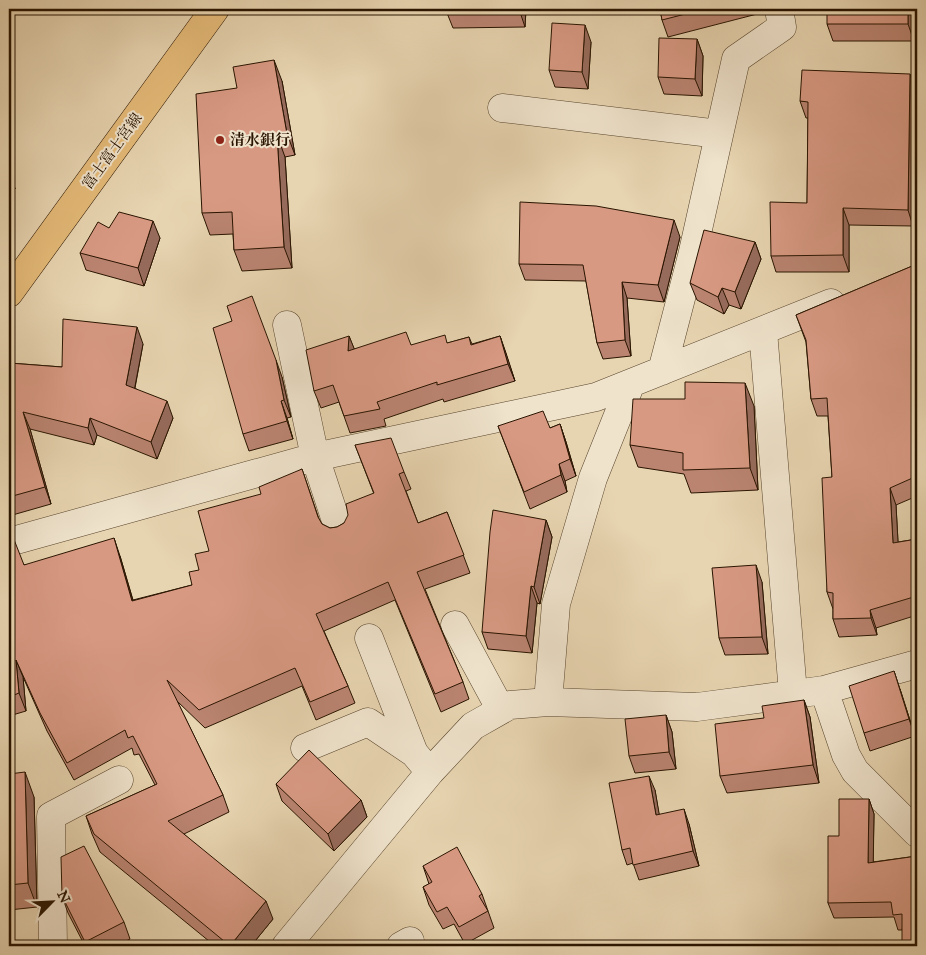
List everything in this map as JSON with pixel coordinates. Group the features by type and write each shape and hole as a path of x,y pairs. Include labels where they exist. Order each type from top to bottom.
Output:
{"main road":[{"name":"富士富士宮線","path":"9,293 215,9"}],"street":[{"path":"662,371 692,256 736,59 782,27 779,9"},
{"path":"502,108 720,134"},
{"path":"9,542 316,457 596,397 853,294"},
{"path":"287,325 316,457 339,530"},
{"path":"763,331 794,693"},
{"path":"548,702 556,604 593,478 631,383"},
{"path":"455,625 501,710"},
{"path":"369,638 422,762"},
{"path":"286,946 422,762 473,726 510,705 548,702 697,707 824,690 917,664"},
{"path":"824,690 846,755 855,771 917,833"},
{"path":"305,748 368,722 422,762"},
{"path":"53,946 51,816 119,780"}],"building":[{"path":"447,9 520,9 520,12 447,13"},
{"path":"660,9 705,9 662,20"},
{"path":"827,9 908,9 908,24 827,24"},
{"path":"552,23 585,25 582,72 549,70"},
{"path":"659,38 697,39 695,79 658,77"},
{"path":"274,60 287,134 277,135 284,247 234,250 232,212 202,213 196,94 237,88 233,67"},
{"path":"802,70 910,74 908,210 843,208 843,255 771,256 770,202 807,203 808,102 800,101"},
{"path":"520,202 596,206 674,220 658,285 622,282 625,340 597,343 583,265 519,264"},
{"path":"119,212 153,221 138,268 80,253 98,222 109,228"},
{"path":"704,230 755,242 735,292 722,288 718,297 690,283"},
{"path":"917,264 917,476 890,488 893,543 917,539 917,596 870,610 871,618 833,619 833,593 827,592 822,478 832,477 827,398 811,399 806,340 796,315"},
{"path":"252,296 276,360 284,400 281,401 287,421 243,434 213,328 232,321 227,306"},
{"path":"63,319 137,327 126,385 167,401 151,442 90,418 88,428 23,412 45,487 9,497 9,363 62,367"},
{"path":"406,332 411,345 445,335 447,343 469,337 471,345 500,336 508,364 437,385 437,382 377,402 380,409 344,416 333,385 314,391 306,350 349,336 348,351"},
{"path":"685,382 745,383 750,468 683,470 683,453 630,445 633,399 685,399"},
{"path":"543,411 550,428 560,424 570,459 559,464 561,475 524,492 498,426"},
{"path":"391,438 404,472 399,474 418,523 447,512 464,555 417,572 463,682 435,694 388,582 316,614 348,686 310,702 295,668 199,710 167,680 223,795 168,821 266,901 230,946 94,834 86,816 157,784 133,736 128,738 125,730 67,763 40,713 16,660 19,693 9,697 9,538 13,537 24,565 114,538 132,601 192,585 189,572 199,570 195,554 209,551 198,511 261,494 259,487 302,469 322,524 330,528 344,523 348,515 346,504 374,493 355,445"},
{"path":"493,510 546,520 534,587 531,586 526,636 482,632"},
{"path":"756,565 762,637 719,638 712,568"},
{"path":"894,671 909,719 864,733 849,686"},
{"path":"804,700 813,765 720,776 715,724 764,718 762,706"},
{"path":"666,715 669,752 629,756 625,719"},
{"path":"309,750 361,800 328,834 276,784"},
{"path":"25,772 28,883 9,885 9,774"},
{"path":"649,776 656,815 684,809 693,851 633,865 630,848 622,850 609,783"},
{"path":"839,799 869,799 868,863 917,856 917,946 902,946 902,914 893,915 891,902 828,903 828,836 839,836"},
{"path":"84,846 124,922 85,942 62,896 61,857"},
{"path":"457,847 482,894 479,896 488,911 459,927 447,907 437,912 423,887 432,882 423,866"}],"place":[{"name":"清水銀行","path":"220,140"}]}
